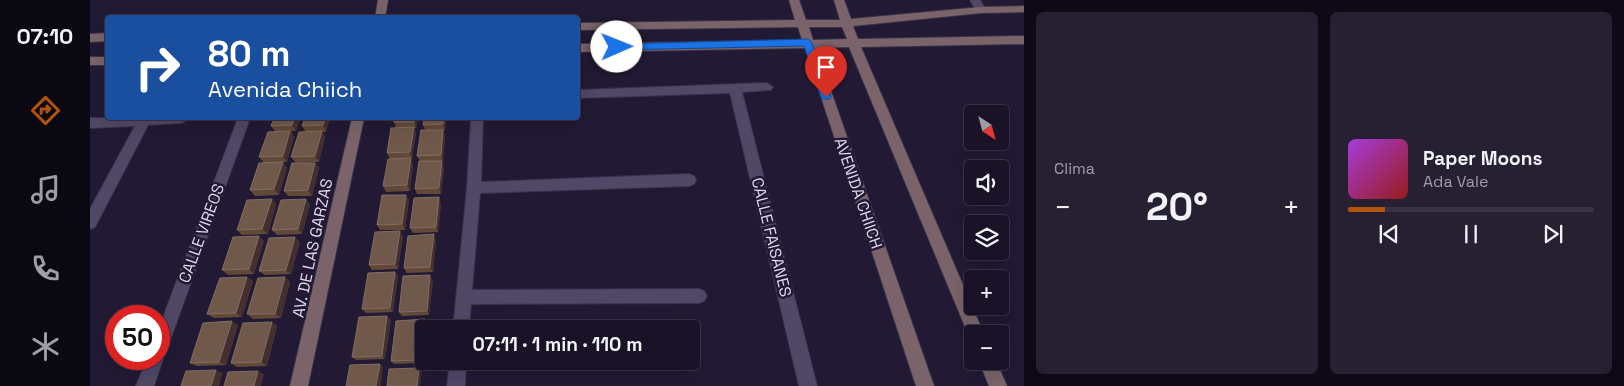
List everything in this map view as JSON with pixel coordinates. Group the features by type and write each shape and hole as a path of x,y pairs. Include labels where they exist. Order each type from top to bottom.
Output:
{"main road":[{"path":"380,15 383,0"},
{"name":"AVENIDA CHIICH","path":"794,0 925,386"},
{"path":"839,0 853,42 972,325"},
{"path":"580,27 846,23 978,5 1024,9"},
{"path":"90,38 105,37"},
{"path":"580,48 1024,40"},
{"path":"90,62 105,61"},
{"name":"AV. DE LAS GARZAS","path":"299,386 358,120"},
{"path":"991,370 998,386"}],"street":[{"path":"580,94 767,87"},
{"name":"CALLE FAISANES","path":"736,88 808,386"},
{"path":"90,123 156,120"},
{"name":"CALLE VIREOS","path":"170,319 243,120"},
{"path":"461,320 474,188 477,120"},
{"path":"90,223 144,121"},
{"path":"474,188 689,180"},
{"path":"463,297 699,296"},
{"path":"145,386 151,370"},
{"path":"456,386 457,370"}],"building":[{"path":"273,120 293,120 292,125 271,126"},
{"path":"304,120 324,120 323,125 302,126"},
{"path":"394,120 414,120 414,122 394,122"},
{"path":"424,120 444,120 443,124 423,125"},
{"path":"414,127 410,152 387,153 391,128"},
{"path":"421,130 443,130 441,155 417,156"},
{"path":"290,131 283,156 259,157 268,132"},
{"path":"322,131 315,156 291,157 299,132"},
{"path":"411,158 407,185 383,186 388,159"},
{"path":"419,161 442,161 439,188 415,189"},
{"path":"283,162 274,189 250,190 259,163"},
{"path":"292,163 315,163 308,190 284,191"},
{"path":"382,195 406,195 402,224 377,225"},
{"path":"439,197 436,227 410,228 414,198"},
{"path":"272,199 262,229 237,230 247,200"},
{"path":"306,199 298,229 272,230 281,200"},
{"path":"400,231 395,264 369,265 375,232"},
{"path":"434,234 430,267 404,268 408,236"},
{"path":"259,236 249,269 222,270 233,237"},
{"path":"295,237 286,270 259,271 269,238"},
{"path":"395,272 390,308 362,309 368,273"},
{"path":"430,275 427,311 399,312 403,276"},
{"path":"247,277 236,313 207,314 220,278"},
{"path":"285,277 275,314 247,314 258,278"},
{"path":"387,316 382,356 352,357 359,317"},
{"path":"425,319 415,320 415,360 391,361 396,321"},
{"path":"232,321 219,362 190,363 203,323"},
{"path":"272,322 261,362 231,363 243,323"},
{"path":"380,364 376,386 346,386 350,365"},
{"path":"415,368 415,370 419,370 417,386 387,386 389,369"},
{"path":"216,370 211,386 181,386 186,371"},
{"path":"258,371 254,386 224,386 228,372"}],"route":[{"path":"617,47 808,43 826,97"}]}
